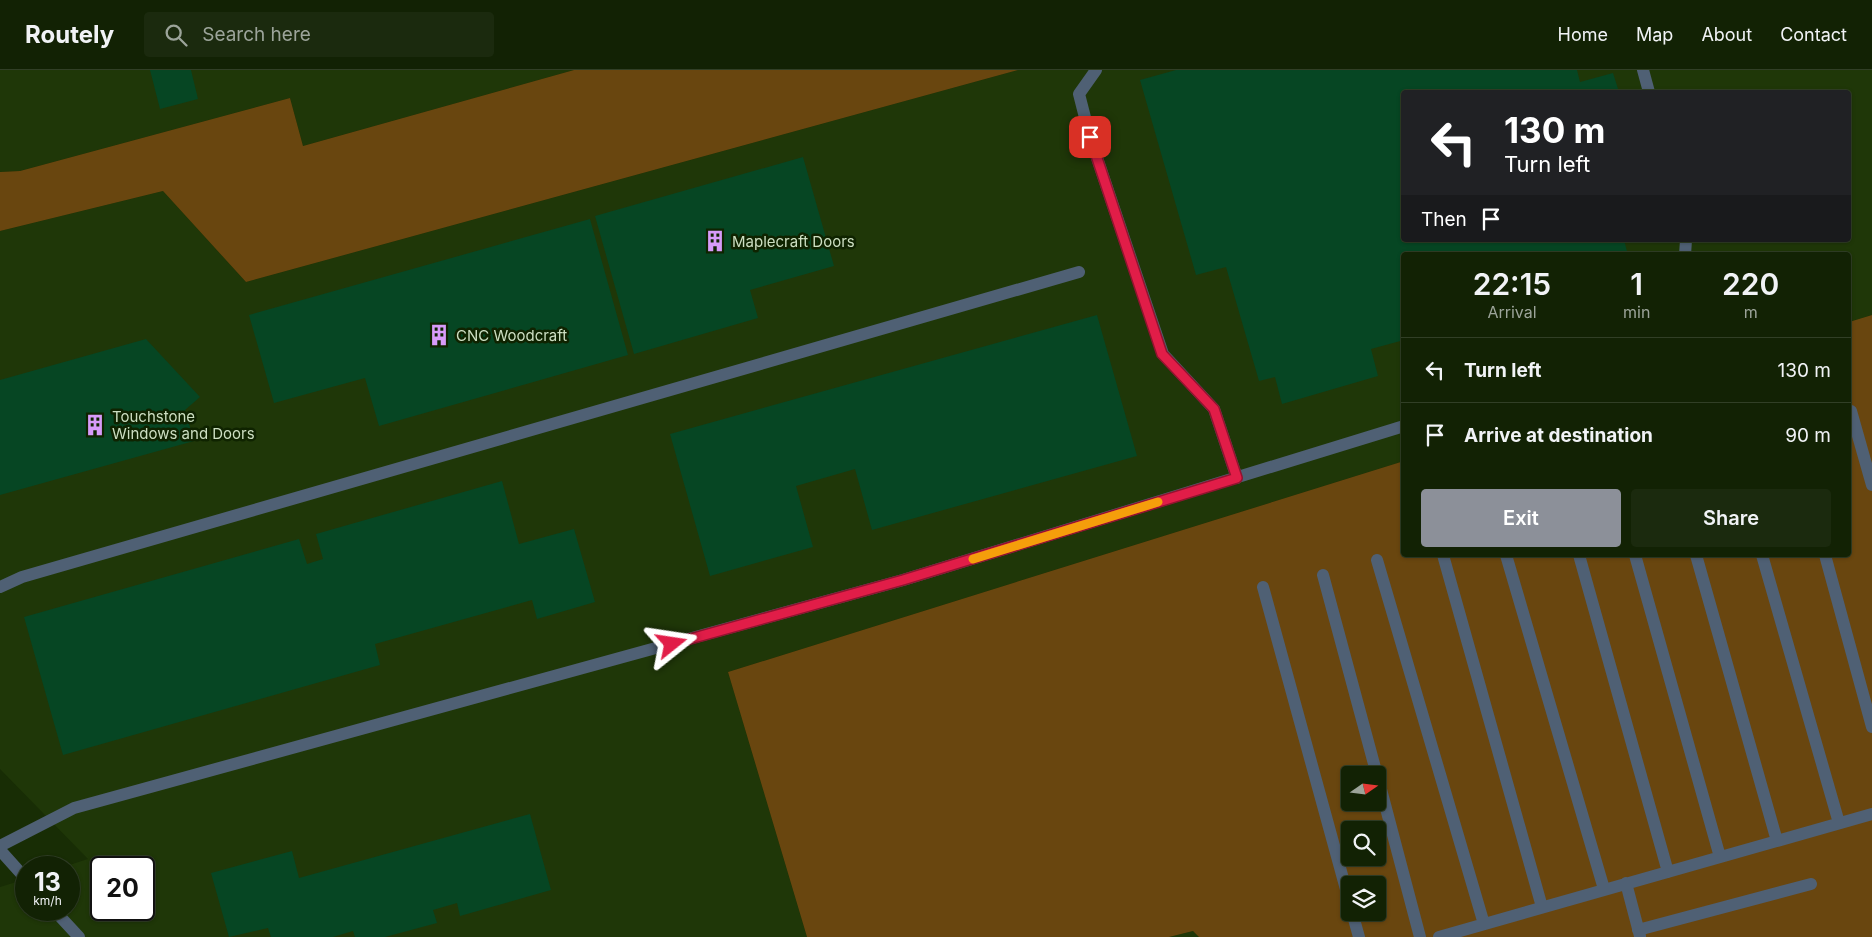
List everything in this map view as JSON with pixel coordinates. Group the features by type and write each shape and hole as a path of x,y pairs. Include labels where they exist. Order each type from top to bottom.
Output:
{"street":[{"path":"1096,70 1079,94 1090,137 1162,354 1214,409 1237,478"},
{"path":"1643,70 1648,90"},
{"path":"0,587 22,577 1080,272"},
{"path":"1851,411 1872,485"},
{"path":"0,846 74,808 903,580 1401,427"},
{"path":"1444,557 1542,907"},
{"path":"1507,557 1604,890"},
{"path":"1580,557 1668,872"},
{"path":"1635,557 1720,857"},
{"path":"1697,557 1777,841"},
{"path":"1763,557 1839,824"},
{"path":"1826,557 1872,727"},
{"path":"1377,560 1484,924"},
{"path":"1322,575 1374,766"},
{"path":"1263,587 1342,876"},
{"path":"1386,810 1420,937"},
{"path":"1439,937 1872,814"},
{"path":"0,850 15,867"},
{"path":"1626,883 1639,934 1811,884"},
{"path":"64,921 79,937"},
{"path":"1355,921 1359,937"}],"shaded area":[{"path":"0,70 574,70 303,146 290,98 20,171 0,172"},
{"path":"574,70 1018,70 246,282 163,191 0,231 0,172 20,171 290,98 303,146"},
{"path":"1018,70 1872,70 1872,315 1851,321 1851,252 1401,252 1401,462 728,672 807,937 0,937 0,887 15,882 15,921 80,921 80,862 88,859 0,769 0,231 163,191 246,282"},
{"path":"1872,315 1872,937 1199,937 1193,931 1169,937 807,937 728,672 1401,462 1401,557 1851,557 1851,321"},
{"path":"1193,931 1199,937 1169,937"}],"building":[{"path":"150,70 191,70 198,99 160,109"},
{"path":"1176,70 1577,70 1580,82 1613,73 1618,90 1401,90 1401,242 1625,242 1627,252 1401,252 1401,341 1371,349 1378,376 1282,404 1275,377 1259,381 1226,267 1196,275 1140,80"},
{"name":"Maplecraft Doors","path":"803,157 834,266 750,290 758,318 634,354 595,216"},
{"name":"CNC Woodcraft","path":"590,219 628,355 379,426 365,378 274,403 249,315"},
{"path":"1097,315 1137,456 872,530 855,469 796,486 813,547 710,576 670,434"},
{"name":"Touchstone Windows and Doors","path":"146,339 200,397 185,410 194,441 0,495 0,380"},
{"path":"502,481 519,544 574,529 595,602 537,619 532,600 375,644 380,665 63,755 24,617 299,539 307,564 323,559 316,534"},
{"path":"530,814 551,890 460,916 457,903 433,910 437,923 385,937 355,937 353,931 333,937 271,937 268,928 229,937 211,873 292,851 299,878"}],"slow traffic":[{"path":"973,559 1158,502"}],"place":[{"name":"Maplecraft Doors","path":"715,241"},
{"name":"CNC Woodcraft","path":"439,335"},
{"name":"Touchstone Windows and Doors","path":"95,425"}],"route":[{"path":"672,644 903,580 1237,478 1214,409 1162,354 1090,137"}]}
